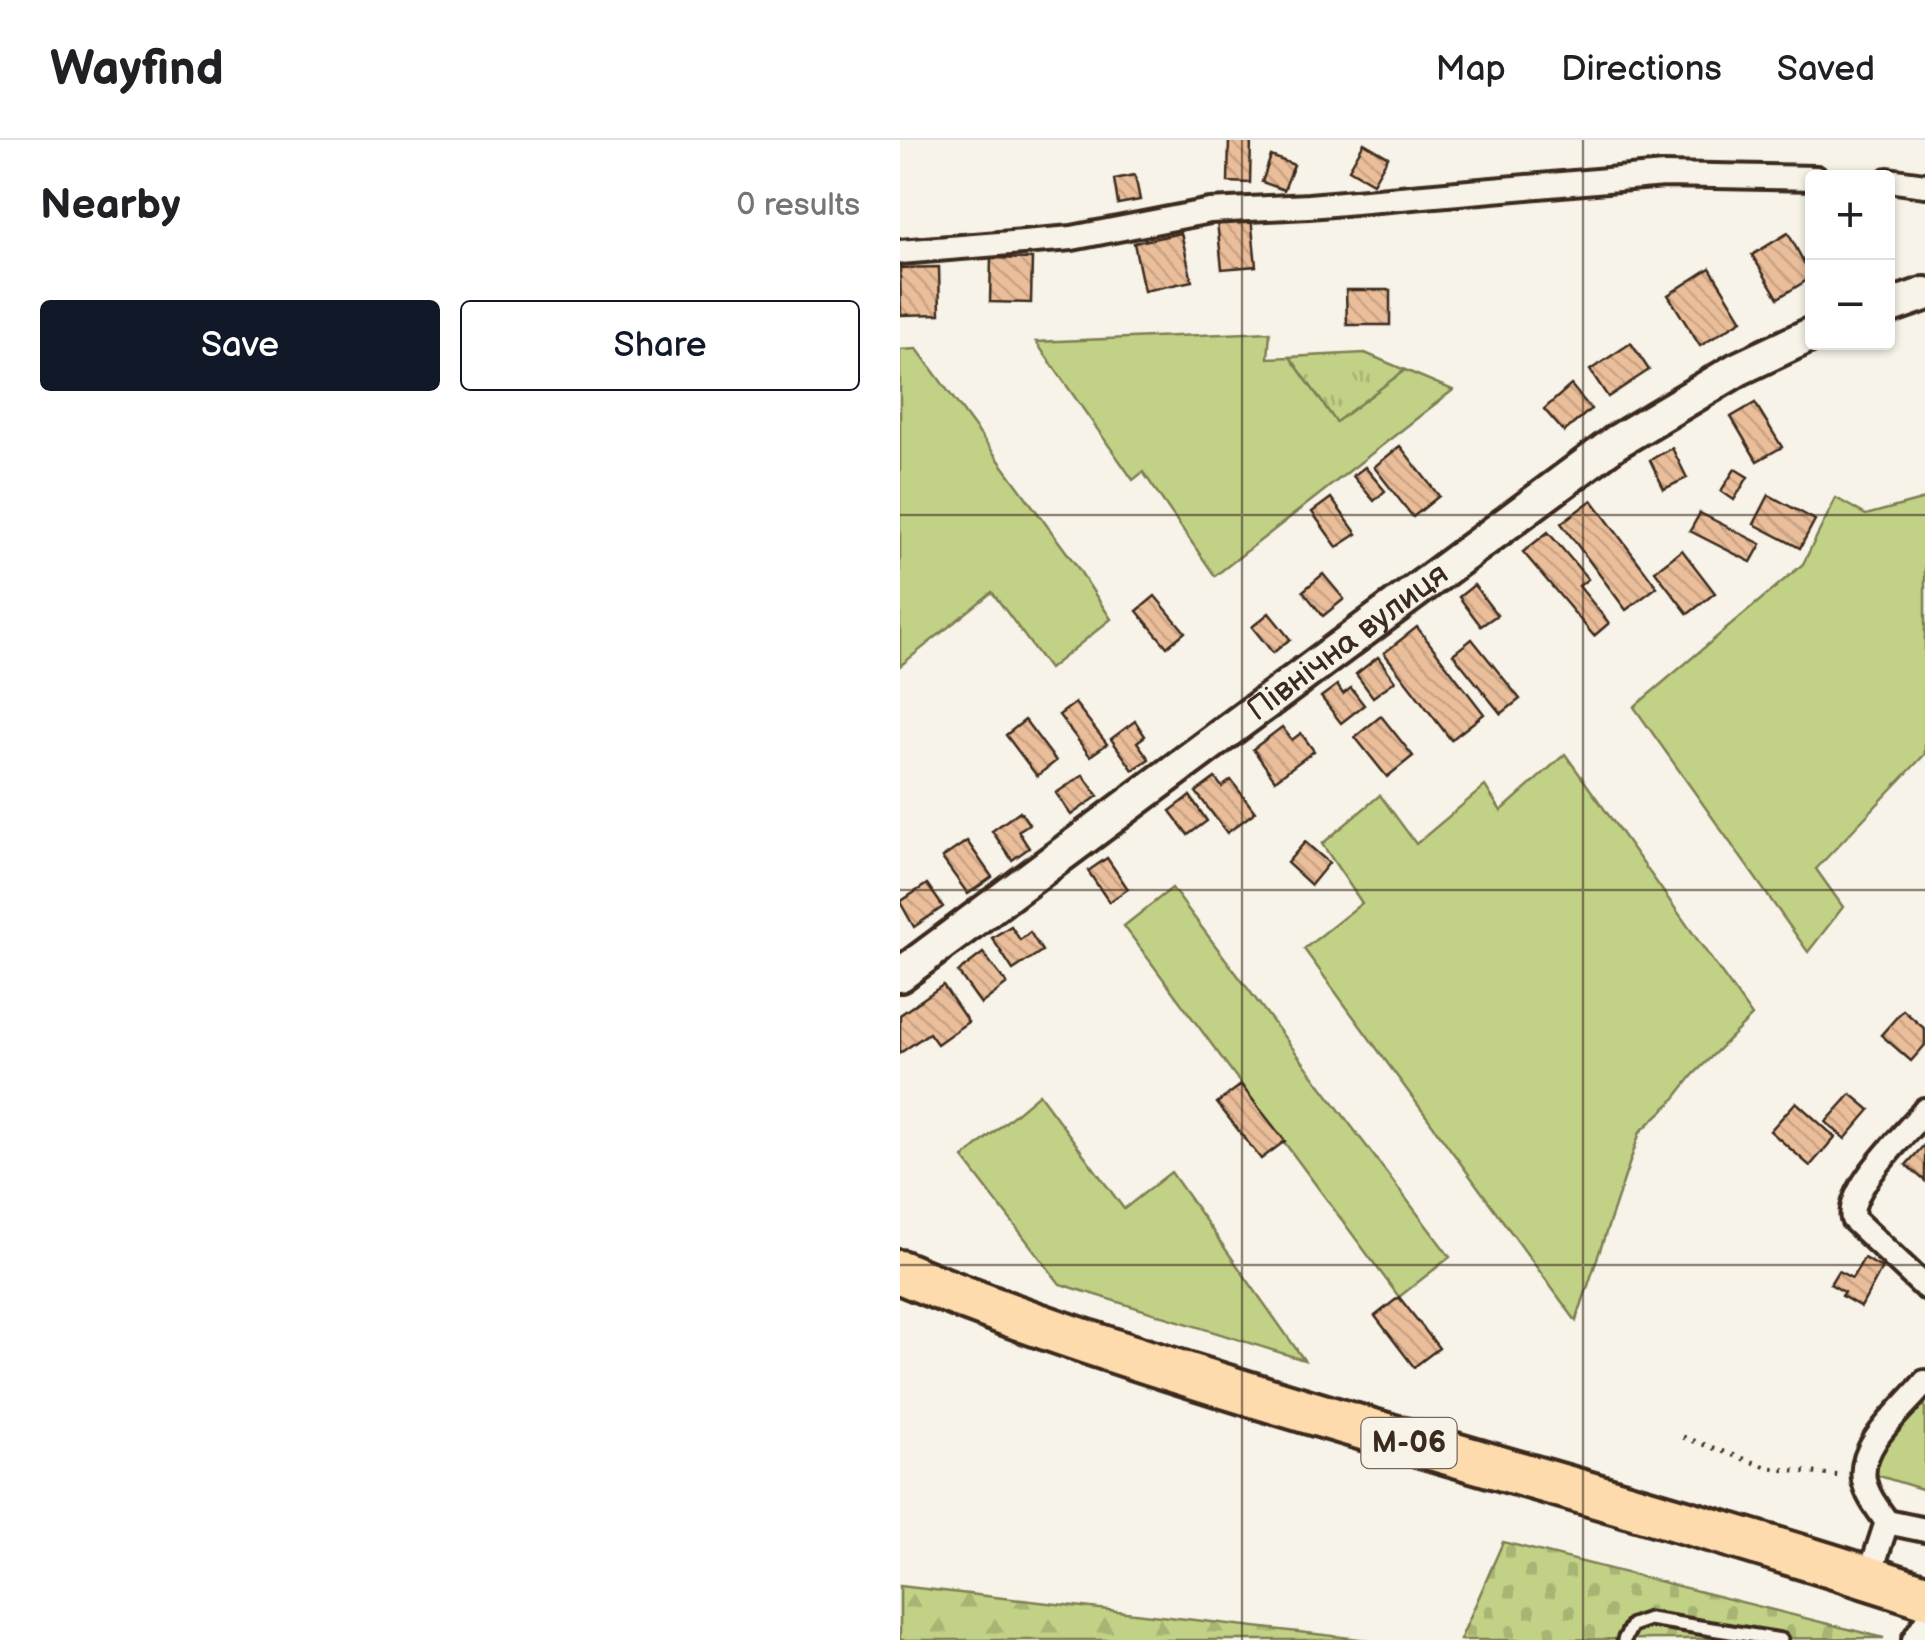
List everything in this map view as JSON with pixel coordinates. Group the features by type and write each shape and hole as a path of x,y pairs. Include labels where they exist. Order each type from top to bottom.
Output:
{"highway":[{"name":"М-06","path":"900,1272 982,1306 1164,1367 1925,1596"}],"street":[{"path":"900,252 1072,238 1210,211 1664,175 1805,178"},
{"path":"1895,181 1925,185"},
{"path":"1895,305 1925,294"},
{"name":"Північна вулиця","path":"900,975 1616,442 1738,369 1805,337"},
{"path":"1925,1110 1858,1190 1851,1209 1853,1218 1925,1286"},
{"path":"1925,1382 1881,1433 1866,1463 1864,1478 1870,1498 1887,1522 1925,1530"},
{"path":"1869,1578 1887,1522"},
{"path":"1914,1640 1925,1623"}],"lane":[{"path":"1624,1640 1632,1625 1649,1618 1781,1640"}],"path":[{"path":"1682,1437 1769,1468 1864,1478"}],"green space":[{"path":"1270,332 1268,358 1290,357 1336,422 1405,370 1453,390 1215,576 1143,472 1133,480 1036,342"},
{"path":"917,349 1076,565 1111,619 1049,669 992,592 900,666 900,350"},
{"path":"1365,353 1405,370 1336,423 1290,357"},
{"path":"1836,498 1866,515 1925,499 1925,754 1816,869 1843,907 1808,952 1634,707 1803,564"},
{"path":"1565,754 1752,1016 1640,1132 1576,1321 1304,949 1362,903 1322,844 1380,795 1416,844 1485,786 1501,811"},
{"path":"1172,888 1450,1257 1399,1297 1124,926"},
{"path":"1039,1094 1124,1209 1171,1172 1304,1360 1060,1284 963,1158"},
{"path":"1925,1396 1925,1490 1874,1471 1878,1451"},
{"path":"1503,1542 1884,1638 1460,1640"},
{"path":"900,1586 1368,1640 900,1640"}],"building":[{"path":"1229,140 1251,140 1250,183 1228,182"},
{"path":"1364,143 1388,157 1373,183 1349,169"},
{"path":"1271,156 1294,165 1284,190 1262,182"},
{"path":"1135,175 1140,200 1118,204 1114,179"},
{"path":"1251,217 1256,266 1222,269 1217,221"},
{"path":"1181,233 1192,281 1144,291 1134,243"},
{"path":"1788,233 1805,264 1805,281 1778,298 1752,255"},
{"path":"991,258 1032,259 1031,303 990,302"},
{"path":"939,267 940,314 901,315 900,268"},
{"path":"1710,268 1742,320 1700,346 1668,295"},
{"path":"1346,290 1390,290 1390,325 1347,325"},
{"path":"1631,343 1649,370 1608,397 1590,370"},
{"path":"1571,385 1591,409 1564,432 1544,409"},
{"path":"1755,403 1782,447 1757,461 1731,417"},
{"path":"1400,446 1439,496 1413,517 1374,467"},
{"path":"1672,448 1687,478 1664,489 1650,460"},
{"path":"1365,467 1385,491 1374,501 1353,476"},
{"path":"1735,469 1748,477 1734,500 1721,491"},
{"path":"1769,495 1815,520 1800,548 1754,524"},
{"path":"1331,498 1357,534 1337,547 1312,512"},
{"path":"1592,500 1657,587 1626,610 1561,523"},
{"path":"1700,513 1761,544 1751,562 1690,531"},
{"path":"1548,532 1588,579 1579,586 1609,623 1594,636 1523,552"},
{"path":"1682,550 1715,593 1688,614 1655,571"},
{"path":"1323,574 1344,599 1323,616 1303,591"},
{"path":"1474,585 1497,615 1481,626 1459,597"},
{"path":"1155,596 1185,632 1167,647 1137,611"},
{"path":"1269,613 1290,639 1273,653 1252,627"},
{"path":"1417,627 1484,714 1451,740 1384,653"},
{"path":"1472,639 1520,699 1501,714 1453,654"},
{"path":"1378,657 1395,681 1373,697 1356,674"},
{"path":"1337,685 1343,694 1351,688 1364,705 1341,723 1321,697"},
{"path":"1075,703 1107,744 1090,756 1059,715"},
{"path":"1381,716 1413,756 1387,777 1355,737"},
{"path":"1025,720 1056,761 1037,776 1006,735"},
{"path":"1135,721 1145,736 1137,742 1149,759 1133,770 1111,739"},
{"path":"1282,727 1292,740 1301,733 1314,751 1275,780 1253,749"},
{"path":"1083,775 1098,796 1071,815 1056,793"},
{"path":"1215,778 1222,787 1231,780 1255,812 1227,833 1196,792"},
{"path":"1190,796 1207,821 1188,835 1170,811"},
{"path":"1020,811 1029,824 1018,831 1029,848 1012,860 992,831"},
{"path":"967,841 992,877 968,894 942,858"},
{"path":"1305,842 1329,863 1311,885 1287,863"},
{"path":"1107,858 1128,889 1109,902 1088,871"},
{"path":"927,884 943,907 914,927 900,902"},
{"path":"1011,926 1020,940 1030,932 1042,951 1013,970 992,938"},
{"path":"983,953 1007,984 981,1004 958,972"},
{"path":"943,985 968,1022 937,1044 929,1033 900,1053 900,1015"},
{"path":"1903,1010 1925,1029 1925,1045 1911,1061 1881,1035"},
{"path":"1241,1085 1285,1141 1261,1159 1217,1103"},
{"path":"1851,1094 1870,1110 1845,1139 1826,1122"},
{"path":"1796,1102 1835,1137 1810,1166 1770,1131"},
{"path":"1925,1144 1925,1181 1906,1165"},
{"path":"1864,1258 1882,1268 1861,1307 1830,1284 1838,1271 1852,1278"},
{"path":"1399,1297 1439,1348 1414,1367 1375,1316"}]}
